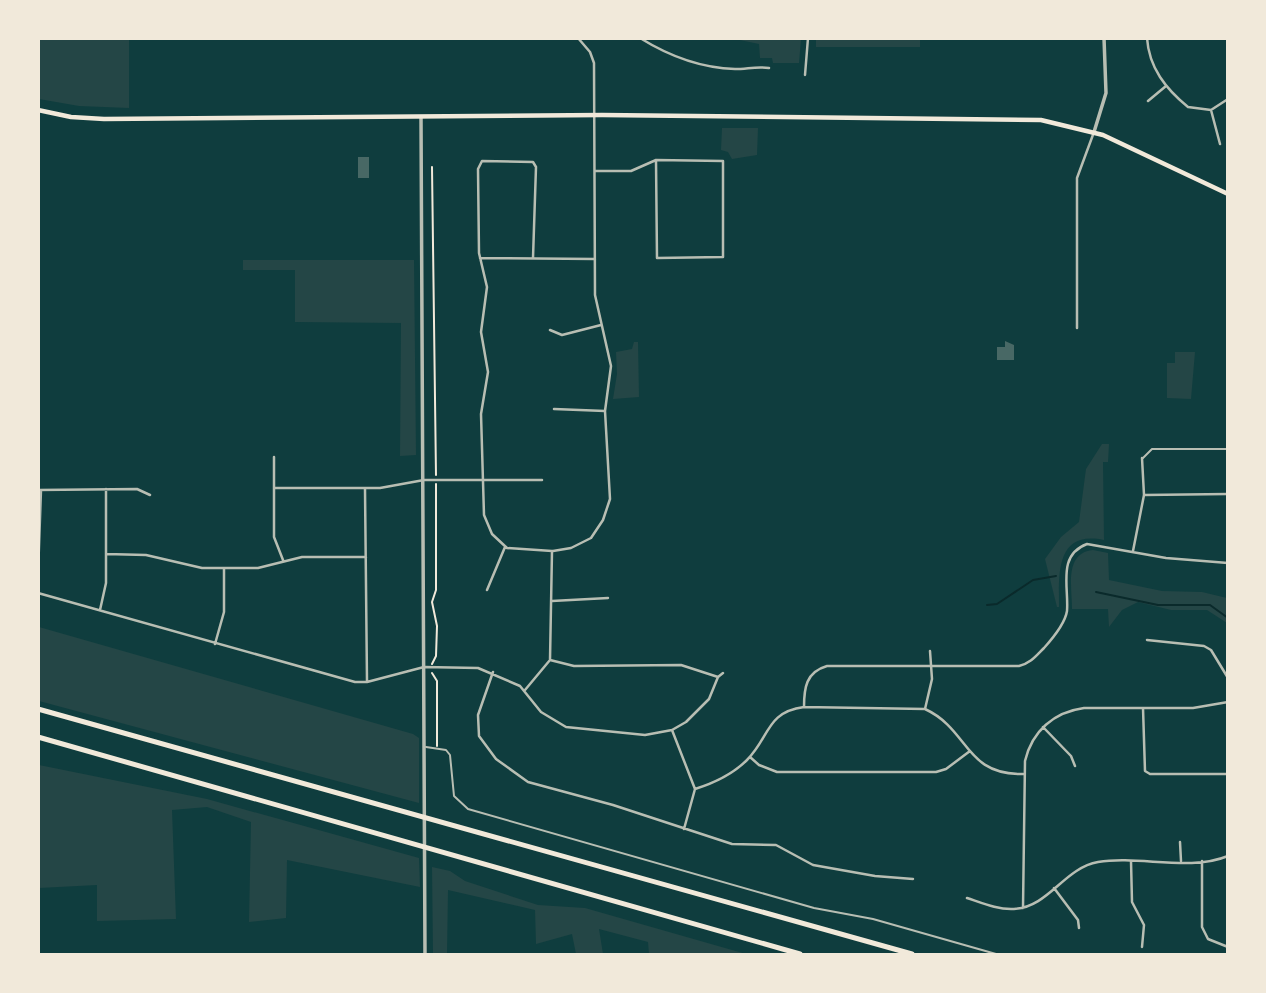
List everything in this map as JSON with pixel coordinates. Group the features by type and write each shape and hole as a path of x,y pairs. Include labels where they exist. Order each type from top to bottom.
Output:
{"highway":[{"path":"38,709 912,954"},
{"path":"38,737 800,954"}],"main road":[{"path":"38,110 71,117 104,119 594,116 1030,119 1094,132 1227,194"}],"street":[{"path":"533,258 536,167 533,162 479,163 480,258 487,286 481,332 488,372 481,414 487,525 505,547 552,551 571,548 586,541 598,530 608,509 609,454 605,411 611,366 595,295 594,63 578,38"},
{"path":"583,44 588,38"},
{"path":"640,38 665,53 702,64 735,69 769,68"},
{"path":"805,75 808,38"},
{"path":"1077,328 1077,173 1106,93 1104,38"},
{"path":"1147,38 1152,64 1166,86 1188,107 1212,110 1227,99"},
{"path":"1148,101 1166,86"},
{"path":"1212,110 1220,144"},
{"path":"421,117 425,954"},
{"path":"595,171 631,170 656,160 723,161 723,257 657,258 656,160"},
{"path":"480,258 595,259"},
{"path":"550,330 562,335 601,325"},
{"path":"554,409 605,411"},
{"path":"274,457 274,537 283,561"},
{"path":"1133,551 1144,495 1142,458"},
{"path":"274,488 365,489 424,480 542,480"},
{"path":"100,610 106,592 106,489"},
{"path":"38,573 40,490 137,489 150,495"},
{"path":"365,489 367,682"},
{"path":"1144,495 1227,494"},
{"path":"804,707 806,683 822,667 930,664 1019,666 1028,663 1052,640 1065,617 1066,570 1071,555 1080,547 1091,544 1174,559 1227,562"},
{"path":"487,590 505,547"},
{"path":"524,690 550,660 552,551"},
{"path":"106,554 146,555 192,567 224,569 263,568 302,557 366,557"},
{"path":"215,644 224,612 224,569"},
{"path":"38,593 348,681 367,682 424,667 478,668 524,690 541,712 566,727 645,736 672,730 698,712 723,673"},
{"path":"552,601 608,598"},
{"path":"1147,640 1205,646 1211,650 1227,678"},
{"path":"925,709 932,679 930,651"},
{"path":"550,660 574,666 681,665 718,677"},
{"path":"493,673 477,725 485,747 496,759 540,788 613,805 732,844 776,845 819,866 913,879"},
{"path":"1023,908 1023,774 1027,752 1043,727 1075,709 1210,707 1227,702"},
{"path":"695,789 732,774 750,757 776,718 792,709 804,707 925,709 941,718 990,770 1023,774"},
{"path":"1143,708 1145,771 1150,774 1227,774"},
{"path":"1043,727 1072,756 1075,766"},
{"path":"672,730 695,789 684,829"},
{"path":"750,757 777,772 903,774 946,769 970,751"},
{"path":"1180,842 1181,861"},
{"path":"967,898 1001,908 1023,908 1035,903 1068,875 1090,864 1202,861 1227,856"},
{"path":"1131,861 1132,902 1144,925 1142,947"},
{"path":"1202,861 1202,927 1208,939 1227,947"},
{"path":"1054,888 1078,920 1079,928"}],"lane":[{"path":"1142,458 1147,451 1155,449 1227,449"},
{"path":"425,747 438,747 450,755 454,796 468,809 814,908 873,919 996,954"}],"path":[{"path":"422,172 432,170 436,473"},
{"path":"432,661 436,656 436,614 432,603 436,590 436,485"},
{"path":"432,673 437,681 438,747"}],"shaded area":[{"path":"38,39 129,39 129,108 79,106 39,99"},
{"path":"735,39 801,39 799,63 773,63 772,58 760,58 759,44"},
{"path":"816,39 920,39 920,47 816,47"},
{"path":"722,128 758,128 757,155 732,159 728,152 721,150"},
{"path":"243,260 414,260 416,455 400,456 401,323 295,322 295,270 243,270"},
{"path":"634,342 638,342 639,397 613,399 617,374 616,352 632,349"},
{"path":"1175,352 1195,352 1191,399 1167,398 1167,363 1175,363"},
{"path":"1102,444 1109,444 1108,462 1103,462 1104,540 1088,539 1076,542 1068,548 1060,569 1057,607 1045,559 1061,537 1079,522 1086,469"},
{"path":"1093,550 1108,553 1109,580 1162,591 1202,592 1227,598 1227,623 1207,610 1171,610 1138,602 1122,610 1109,627 1108,609 1072,609 1071,581 1074,564 1077,557"},
{"path":"39,627 413,734 419,738 419,803 39,701"},
{"path":"39,765 207,799 419,858 420,887 287,860 286,918 249,922 251,822 207,807 172,810 176,919 97,921 97,885 39,888"},
{"path":"432,867 450,871 465,881 538,905 585,908 746,954 649,954 648,942 599,929 603,954 576,954 572,934 536,944 535,910 448,890 447,954 433,954"}],"building":[{"path":"358,157 369,157 369,178 358,178"},
{"path":"1005,341 1014,345 1014,360 997,360 997,347 1005,347"}],"waterway":[{"path":"987,605 997,604 1033,580 1056,576"},
{"path":"1096,592 1158,605 1210,605 1228,618"}]}
